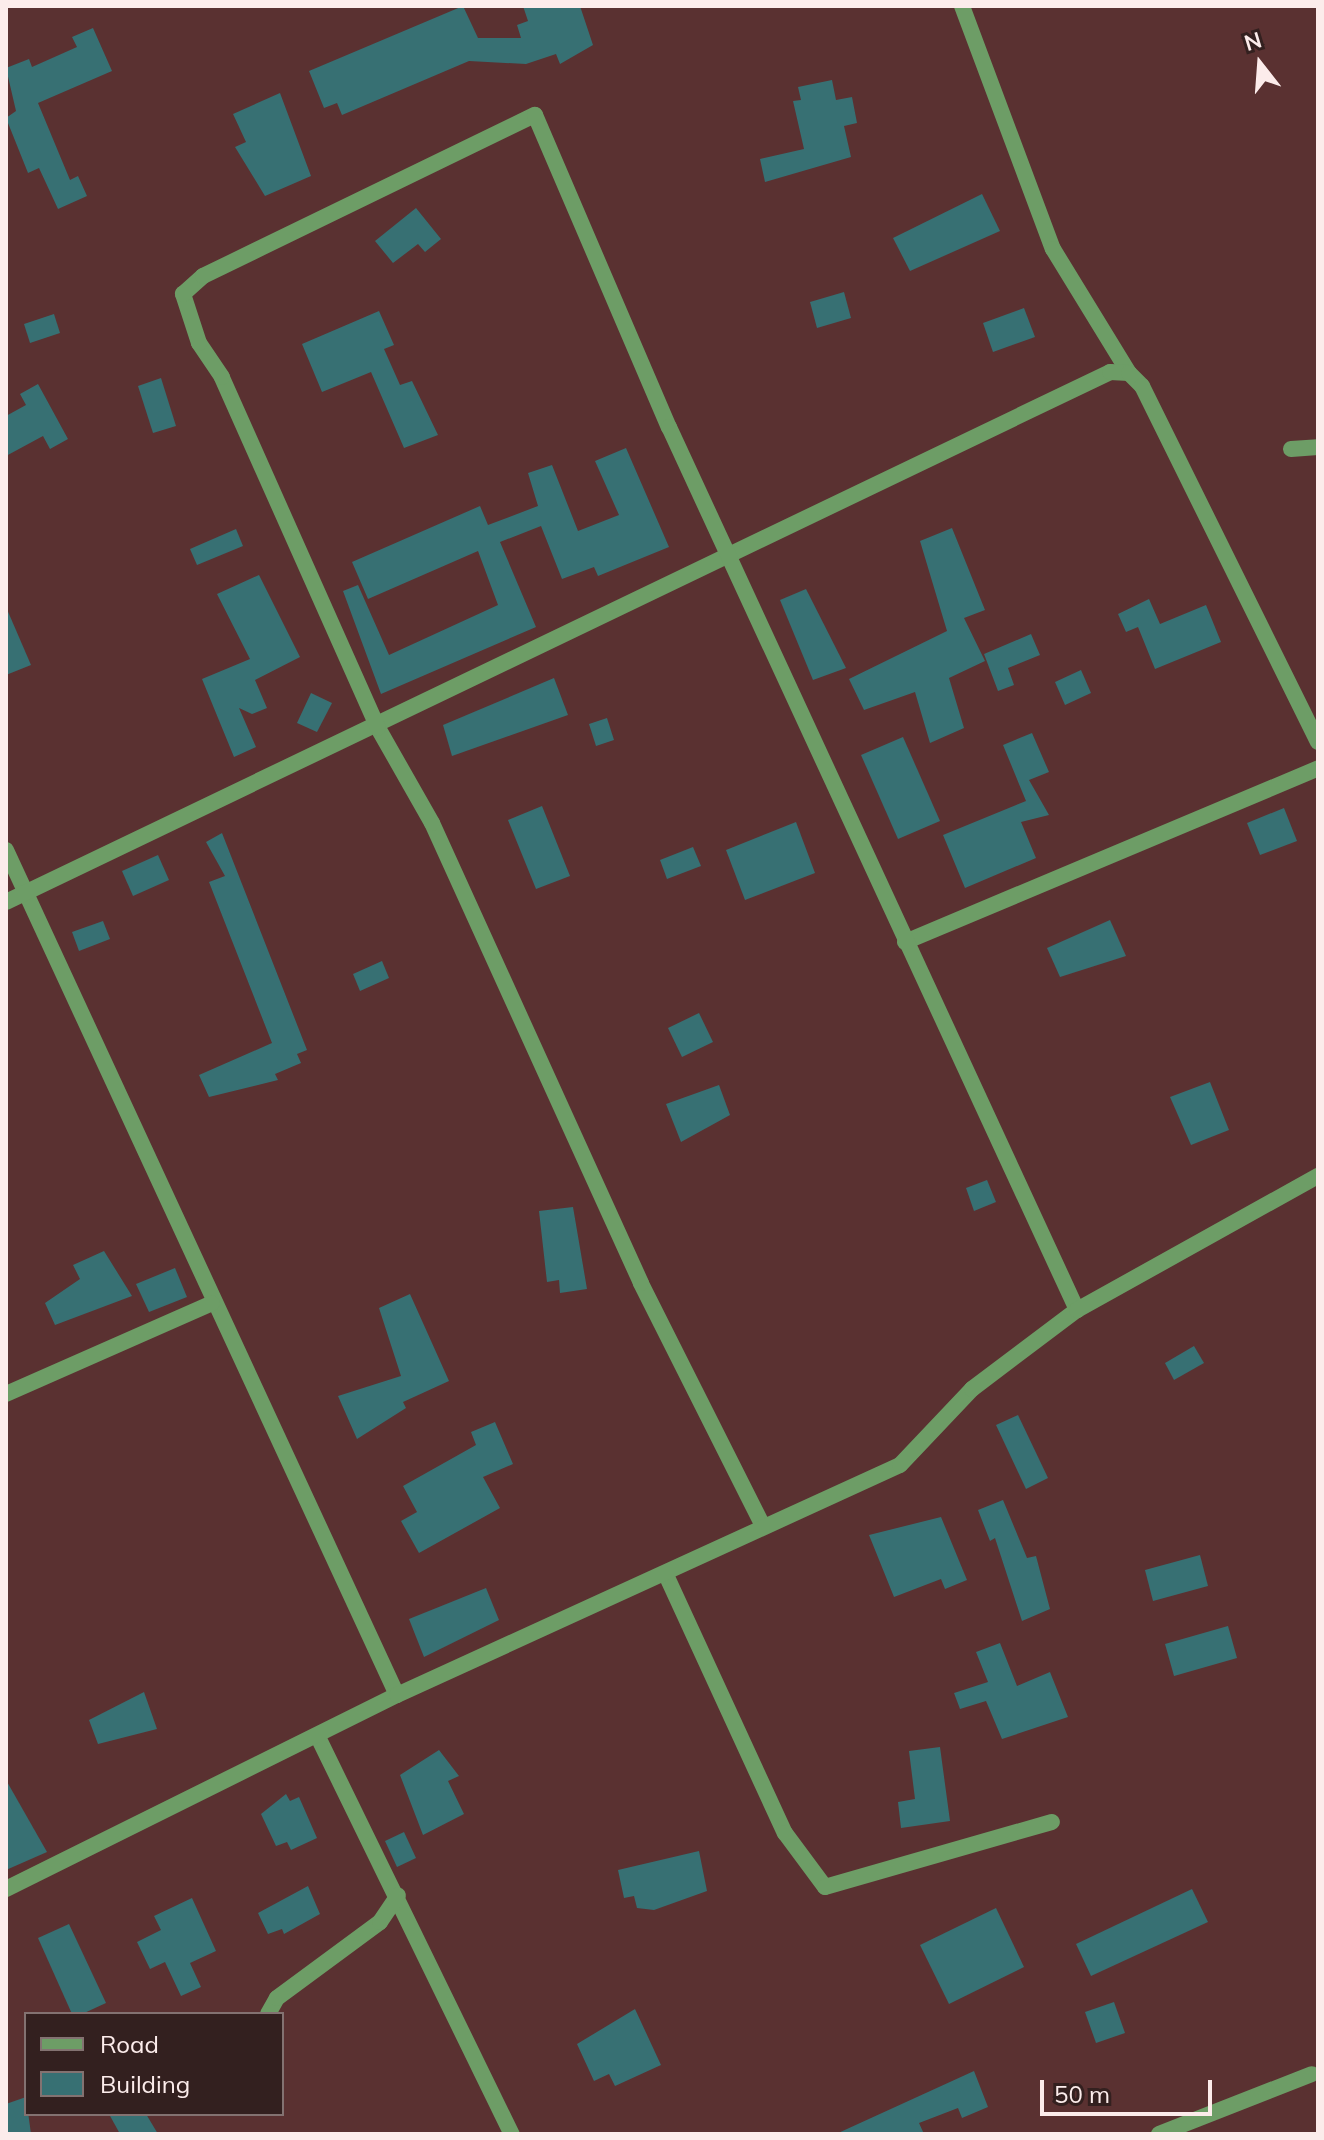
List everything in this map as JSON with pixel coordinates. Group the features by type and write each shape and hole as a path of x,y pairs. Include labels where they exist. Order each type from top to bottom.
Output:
{"street":[{"path":"962,6 1053,249 1129,373 1142,386 1318,742"},
{"path":"763,1526 641,1283 432,823 378,728 270,480 199,343 183,294 203,276 535,115 905,942 1077,1310"},
{"path":"6,902 378,728 1110,372 1129,373"},
{"path":"1291,449 1318,447"},
{"path":"905,942 1318,768"},
{"path":"6,850 212,1303 397,1695"},
{"path":"6,1889 318,1737 397,1695 667,1577 763,1526 900,1465 972,1389 1077,1310 1318,1176"},
{"path":"6,1394 212,1303"},
{"path":"667,1577 785,1833 825,1887 1052,1822"},
{"path":"318,1737 398,1895 512,2134"},
{"path":"270,2012 286,1992 380,1922 398,1895"},
{"path":"1159,2134 1312,2074"}],"building":[{"path":"463,6 478,38 521,38 517,25 528,21 523,6 580,6 593,45 560,64 556,54 526,64 469,61 342,115 337,103 324,108 309,71"},
{"path":"93,28 112,71 38,103 70,180 78,176 87,196 58,209 39,168 28,173 6,118 16,111 6,68 29,59 32,67 77,47 72,37"},
{"path":"832,80 836,100 852,97 857,123 844,126 851,157 765,182 760,159 804,149 793,101 801,100 798,87"},
{"path":"280,93 311,176 265,196 235,147 246,142 233,114"},
{"path":"982,194 1000,231 910,271 893,238"},
{"path":"416,208 441,239 425,252 418,244 393,263 375,241"},
{"path":"844,292 851,318 817,328 810,302"},
{"path":"1024,308 1035,337 993,352 983,323"},
{"path":"379,311 394,345 384,349 400,385 412,381 438,435 404,448 371,372 322,392 302,344"},
{"path":"54,314 60,333 30,343 24,324"},
{"path":"161,378 176,426 153,433 138,386"},
{"path":"38,384 68,439 50,449 43,436 6,456 6,416 26,405 20,394"},
{"path":"626,448 669,547 598,576 594,567 562,579 541,526 500,542 536,627 381,694 343,591 358,585 389,655 498,605 478,551 368,599 352,562 480,506 488,525 538,506 528,473 552,465 578,531 619,515 595,461"},
{"path":"952,528 985,610 964,618 985,661 949,678 964,728 930,743 915,692 864,710 849,679 947,631 920,541"},
{"path":"236,529 243,546 197,565 190,549"},
{"path":"259,575 300,657 255,680 267,708 252,714 239,708 256,747 234,757 202,679 250,659 217,594"},
{"path":"806,589 846,668 813,680 780,600"},
{"path":"1149,599 1160,624 1206,605 1221,642 1155,669 1138,627 1126,632 1118,614"},
{"path":"6,607 31,665 6,675"},
{"path":"1031,634 1040,655 1008,668 1014,685 998,691 984,654"},
{"path":"1081,670 1091,693 1065,705 1055,682"},
{"path":"554,678 568,715 452,756 443,725"},
{"path":"311,693 332,703 317,732 297,723"},
{"path":"607,718 614,740 596,746 589,724"},
{"path":"1032,733 1049,772 1029,780 1049,815 1021,822 1036,858 965,888 943,835 1026,801 1003,745"},
{"path":"903,737 940,821 898,839 861,755"},
{"path":"542,806 570,876 536,889 508,820"},
{"path":"1284,808 1297,841 1260,855 1247,823"},
{"path":"796,822 815,873 745,900 726,850"},
{"path":"222,833 307,1050 297,1054 301,1063 275,1074 278,1080 209,1097 199,1075 272,1043 209,882 225,876 206,842"},
{"path":"693,847 701,866 667,879 660,860"},
{"path":"158,855 169,880 133,896 122,871"},
{"path":"1110,920 1126,956 1060,977 1047,948"},
{"path":"103,921 110,939 79,951 72,932"},
{"path":"382,961 389,978 360,991 353,974"},
{"path":"699,1013 713,1042 682,1057 668,1028"},
{"path":"1210,1082 1229,1130 1191,1145 1170,1097"},
{"path":"719,1085 730,1115 681,1142 666,1104"},
{"path":"987,1180 996,1202 974,1211 966,1188"},
{"path":"573,1207 587,1289 560,1293 559,1280 547,1282 539,1211"},
{"path":"104,1251 132,1296 55,1325 45,1303 80,1279 73,1265"},
{"path":"175,1268 187,1297 149,1312 136,1284"},
{"path":"410,1294 449,1381 403,1402 406,1408 357,1439 338,1396 401,1376 379,1308"},
{"path":"1194,1346 1204,1363 1174,1380 1165,1363"},
{"path":"1018,1415 1048,1478 1026,1489 996,1425"},
{"path":"495,1422 513,1464 483,1477 500,1508 419,1553 401,1521 417,1512 403,1486 476,1445 471,1432"},
{"path":"1003,1500 1027,1558 1036,1556 1050,1609 1022,1621 995,1538 990,1541 978,1510"},
{"path":"941,1517 967,1580 945,1589 941,1579 894,1597 869,1535"},
{"path":"1200,1555 1208,1586 1153,1601 1145,1570"},
{"path":"486,1588 499,1620 424,1657 409,1619"},
{"path":"1228,1626 1237,1658 1174,1676 1165,1644"},
{"path":"1000,1643 1017,1686 1050,1672 1068,1717 1002,1739 986,1701 960,1709 954,1693 988,1682 976,1652"},
{"path":"144,1692 157,1729 98,1744 89,1720"},
{"path":"940,1747 950,1821 901,1828 898,1802 915,1799 909,1751"},
{"path":"439,1750 459,1776 448,1781 464,1814 423,1835 400,1775"},
{"path":"6,1780 47,1852 6,1870"},
{"path":"286,1794 290,1801 299,1797 317,1838 291,1850 287,1842 276,1846 261,1814"},
{"path":"404,1832 416,1858 397,1867 385,1841"},
{"path":"699,1851 707,1891 654,1910 637,1908 634,1896 624,1898 618,1870"},
{"path":"308,1886 320,1914 284,1934 282,1929 268,1934 258,1913"},
{"path":"1192,1889 1208,1922 1091,1976 1076,1944"},
{"path":"192,1898 216,1951 190,1963 201,1987 181,1996 165,1962 150,1969 137,1942 161,1930 154,1916"},
{"path":"996,1908 1024,1967 949,2004 920,1945"},
{"path":"69,1924 106,2003 86,2012 71,2012 38,1938"},
{"path":"1114,2002 1125,2033 1096,2043 1085,2012"},
{"path":"635,2009 661,2065 615,2086 609,2074 594,2081 577,2044"},
{"path":"974,2071 988,2107 962,2118 958,2108 919,2123 924,2134 836,2134"},
{"path":"24,2098 24,2116 29,2116 31,2134 6,2134 6,2104"},
{"path":"110,2116 147,2116 158,2134 120,2134"}]}
